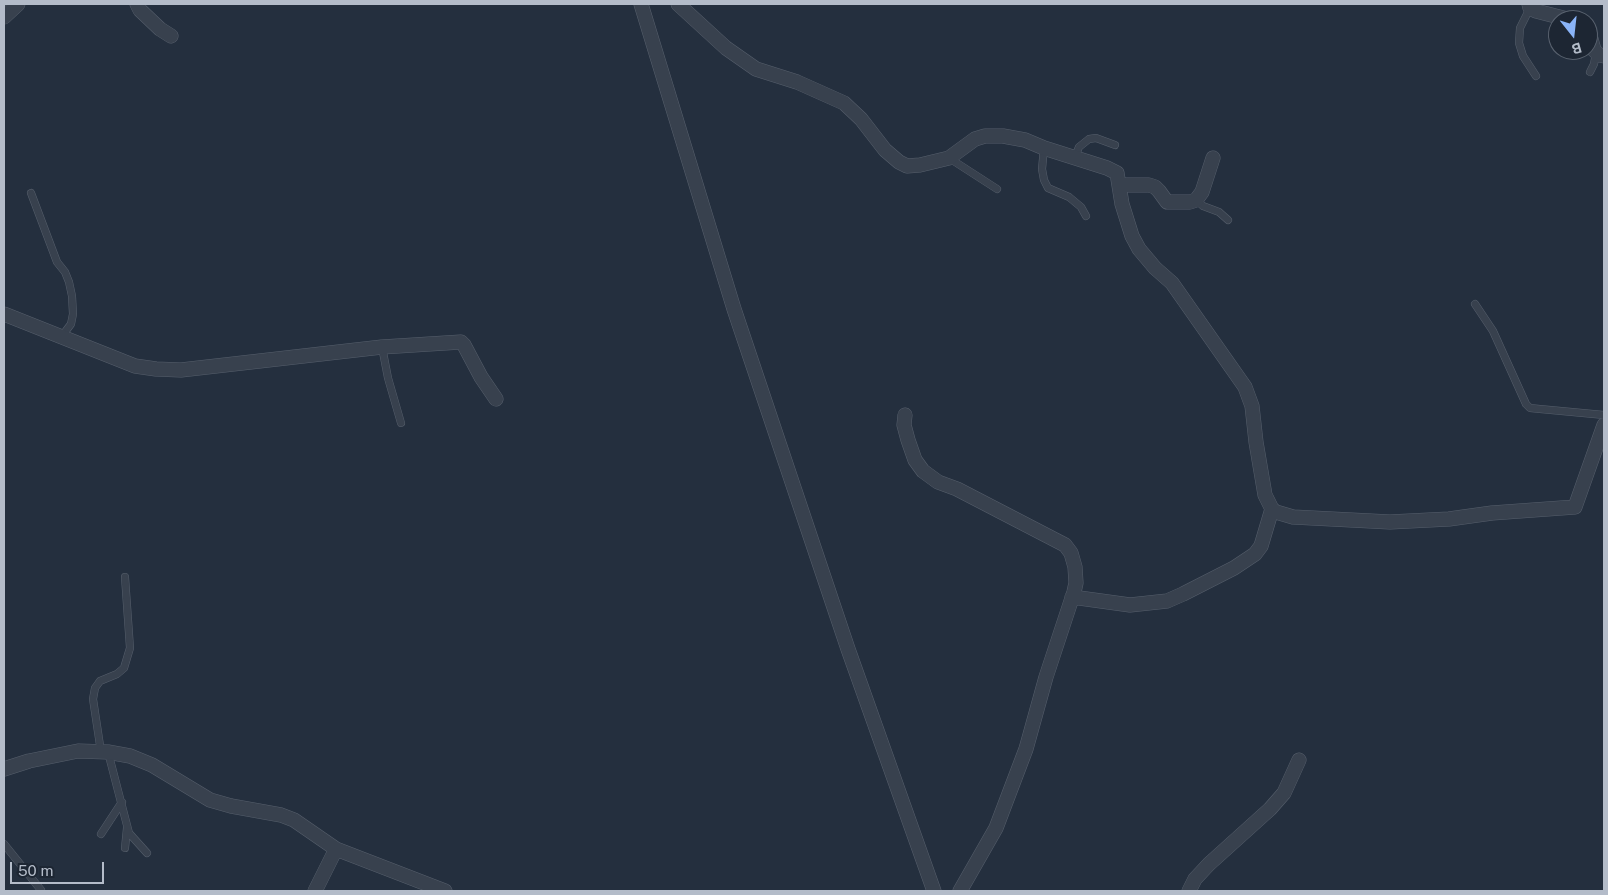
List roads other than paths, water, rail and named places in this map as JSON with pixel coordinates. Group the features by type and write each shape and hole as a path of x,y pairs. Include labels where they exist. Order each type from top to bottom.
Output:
{"street":[{"path":"4,17 18,4"},
{"path":"137,4 140,10 160,29 171,36"},
{"path":"641,4 740,328 848,649 934,891"},
{"path":"678,4 726,48 756,69 797,82 844,104 861,119 885,150 898,162 907,166 949,158 975,139 984,136 1003,136 1025,140 1117,173 1125,212 1132,236 1139,249 1172,284 1246,387 1252,406 1265,495 1276,512 1293,517 1390,522 1448,519 1492,513 1575,507 1604,425"},
{"path":"1530,6 1536,12 1548,15"},
{"path":"1120,185 1149,185 1154,187 1167,202 1185,203 1196,200 1202,192 1213,158"},
{"path":"4,314 135,366 156,369 181,370 382,348 461,342 496,399"},
{"path":"905,415 904,425 915,460 918,466 930,477 1065,545 1071,553 1075,567 1076,583 1046,676 1026,749 996,828 960,891"},
{"path":"1072,597 1130,605 1167,601 1183,594 1234,568 1255,554 1261,546 1272,508"},
{"path":"4,769 29,761 78,751 130,756 152,765 210,800 231,806 281,815 294,820 336,849 445,891"},
{"path":"1190,891 1209,864 1270,809 1284,793 1299,760"},
{"path":"315,891 336,849"}],"lane":[{"path":"1530,6 1520,28 1519,43 1523,56 1536,76"},
{"path":"1590,72 1600,55"},
{"path":"1075,157 1079,147 1089,138 1096,138 1115,145"},
{"path":"1044,148 1042,168 1044,180 1048,188 1070,197 1081,207 1086,216"},
{"path":"949,158 998,189"},
{"path":"31,193 57,262 65,272 69,282 73,314 71,324 62,336"},
{"path":"1196,200 1203,206 1219,212 1228,220"},
{"path":"1475,304 1493,331 1526,404 1530,408 1604,415"},
{"path":"382,348 401,423"},
{"path":"125,577 130,648 124,668 117,674 100,681 95,688 93,699 104,752 122,802 127,826 130,833 147,853"},
{"path":"101,834 122,802"},
{"path":"125,848 127,826"},
{"path":"4,844 41,890"}]}
